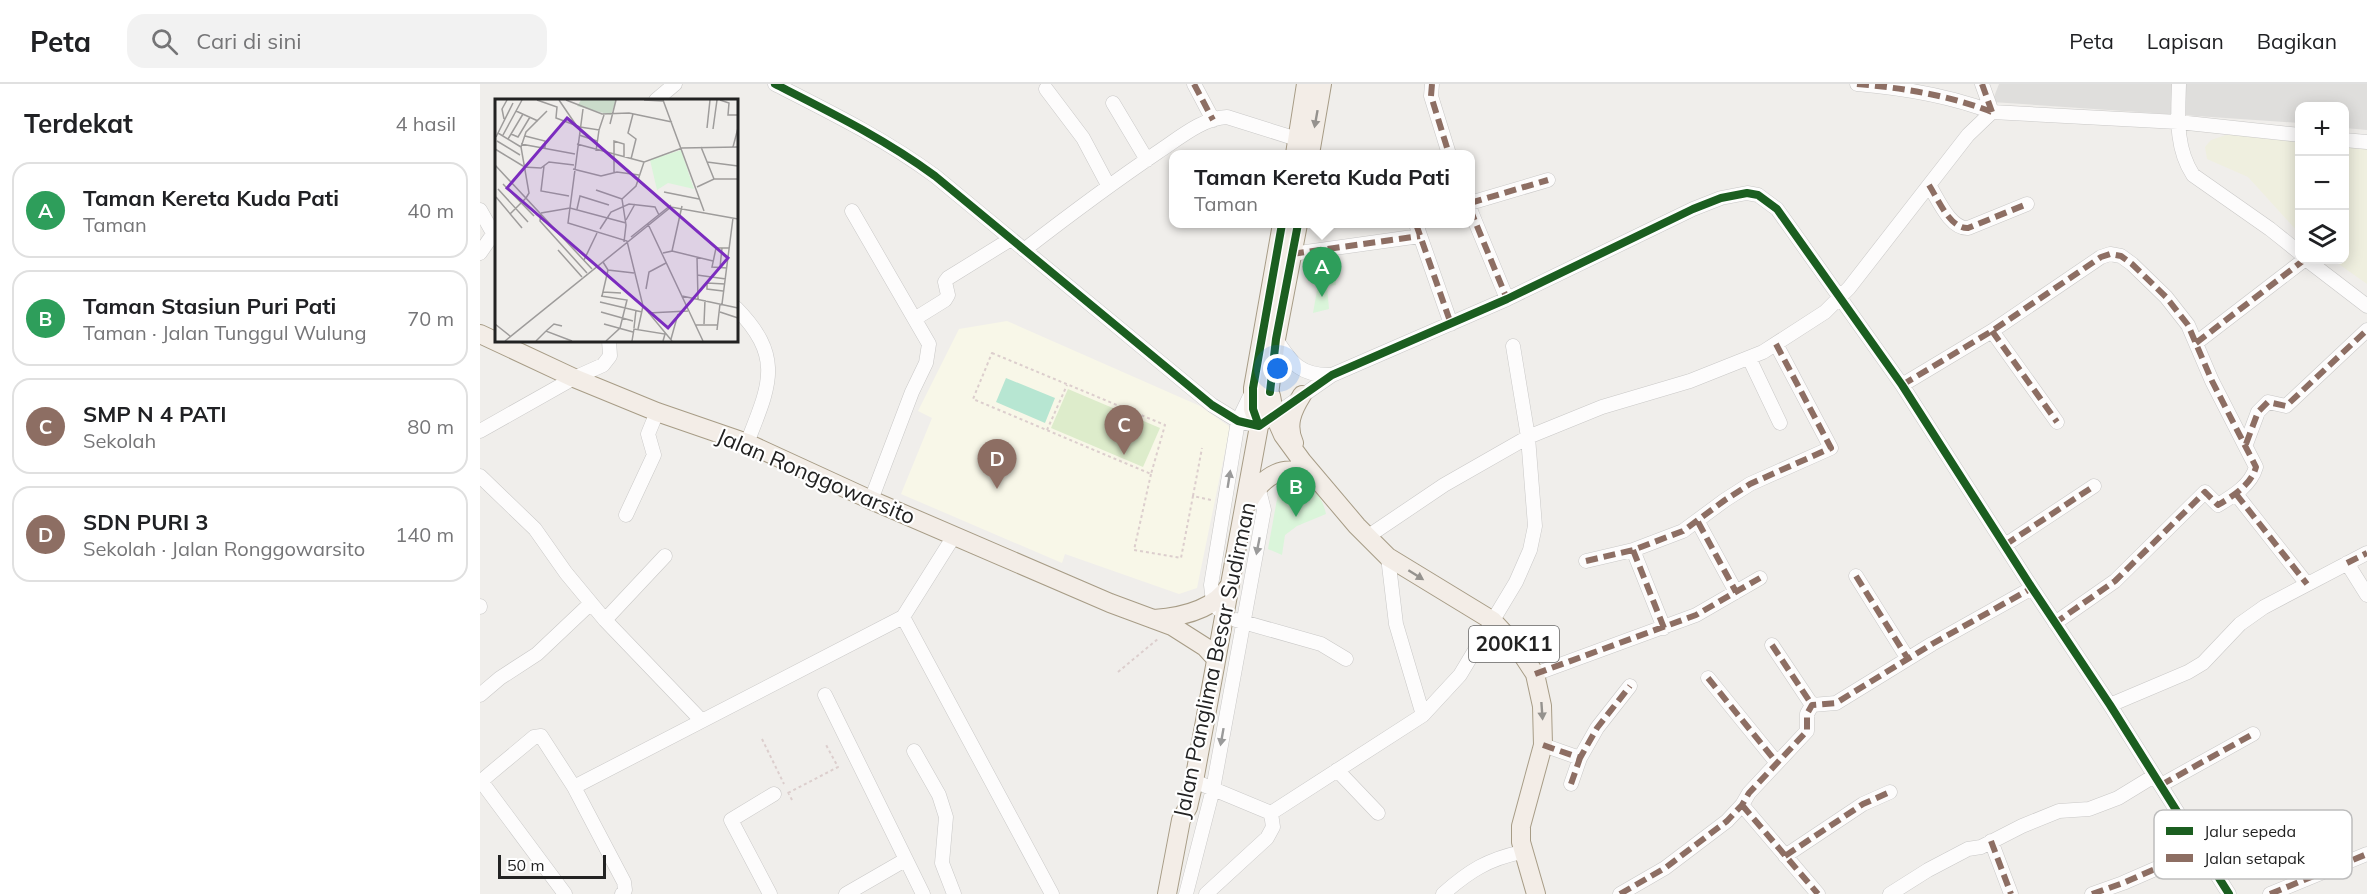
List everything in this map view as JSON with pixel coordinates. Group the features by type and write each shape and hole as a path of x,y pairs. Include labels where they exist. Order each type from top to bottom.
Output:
{"main road":[{"path":"1296,147 1306,84"},
{"path":"1311,150 1322,84"},
{"path":"1282,228 1262,390 1283,435 1318,479"},
{"path":"1262,390 1276,339 1297,228"},
{"name":"Jalan Ronggowarsito","path":"480,333 495,340"},
{"name":"Jalan Ronggowarsito","path":"499,342 574,378 657,412 747,443 954,536 1172,626 1205,647 1216,659"},
{"name":"Jalan Panglima Besar Sudirman","path":"1167,894 1181,820 1188,807 1194,781 1216,659 1218,609 1230,585 1259,426 1267,411 1262,390"},
{"path":"1302,395 1292,413 1290,430 1302,461"},
{"path":"1245,508 1258,487 1277,472 1296,470 1318,479"},
{"name":"200K11","path":"1318,479 1367,537 1388,557 1493,621 1518,648 1535,674 1542,706 1543,745 1521,826 1522,852 1536,894"},
{"path":"1153,620 1201,609 1218,609"},
{"path":"1176,894 1191,820 1188,807"}],"street":[{"path":"657,99 675,84"},
{"path":"775,84 853,123 905,154 935,176 1212,405 1238,421 1259,426 1332,375 1507,299 1693,209 1721,198 1747,193 1758,195 1777,209 1902,385 2177,810"},
{"path":"1194,84 1213,120"},
{"path":"1432,84 1431,96 1448,150"},
{"path":"1857,84 1896,88 1965,102 1992,112 2178,122 2295,134"},
{"path":"1982,84 1992,112"},
{"path":"2179,84 2180,147 2193,175 2295,249"},
{"path":"1047,89 1083,138 1108,185"},
{"path":"1113,103 1147,160"},
{"path":"1367,537 1444,485 1528,436 1602,407 1690,381 1749,358 1776,344 1825,312 1839,299 1968,135 1992,112"},
{"path":"1024,250 1108,185 1187,133 1213,120 1227,117 1296,147"},
{"path":"2349,140 2367,142"},
{"path":"1475,202 1548,180"},
{"path":"1929,185 1954,224 1962,228 1968,228 2027,204"},
{"path":"480,210 494,232 480,253"},
{"path":"852,211 929,344 929,357 912,392 871,500"},
{"path":"1475,221 1507,299"},
{"path":"1292,254 1418,230 1451,324"},
{"path":"915,318 948,297 945,282 948,278 1011,239"},
{"path":"1902,385 1992,331 2102,257 2110,254 2121,256 2132,264 2166,297 2188,325 2212,381 2256,466 2253,476 2236,494 2217,505 2205,492 2115,581 2055,623"},
{"path":"2196,344 2301,264"},
{"path":"2311,264 2367,306"},
{"path":"738,310 758,334 766,351 770,371 765,397 747,443"},
{"path":"2246,444 2258,412 2268,402 2286,405 2367,330"},
{"path":"1992,331 2057,422"},
{"path":"1276,339 1286,355 1306,373 1332,375"},
{"path":"480,431 574,378 606,363 610,356 609,342"},
{"path":"1586,561 1633,550 1683,531 1750,484 1831,448 1776,344"},
{"path":"1271,813 1423,715 1460,675 1516,582 1530,550 1535,526 1528,436 1522,391 1512,346"},
{"path":"1749,358 1780,423"},
{"path":"1262,390 1238,421 1211,585 1218,609 1243,622 1321,644 1346,659"},
{"path":"626,515 654,455 648,434 657,412"},
{"path":"1186,894 1213,789 1265,507 1252,469"},
{"path":"480,476 535,529 566,573 605,620 701,720"},
{"path":"2005,545 2094,486"},
{"path":"2236,494 2307,584"},
{"path":"1698,522 1736,592"},
{"path":"574,787 903,617 954,536"},
{"path":"1633,550 1664,628"},
{"path":"2110,705 2188,672 2203,663 2240,624 2264,607 2367,553"},
{"path":"605,620 665,556"},
{"path":"1388,557 1396,624 1423,715"},
{"path":"2347,563 2367,595"},
{"path":"1856,576 1908,659"},
{"path":"1535,674 1696,615 1760,578"},
{"path":"1812,705 1836,703 2032,588"},
{"path":"480,694 537,654 591,603"},
{"path":"903,617 1052,894"},
{"path":"1772,645 1812,705"},
{"path":"1708,678 1777,763"},
{"path":"1570,784 1580,758 1597,728 1630,686"},
{"path":"825,695 923,894"},
{"path":"1620,894 1665,868 1727,821 1742,805 1749,793 1808,731 1807,714 1812,705"},
{"path":"1890,894 1968,849 1981,847 2060,811 2089,809 2118,798 2253,734"},
{"path":"565,894 481,782 538,736 544,740 574,787 624,882 625,890 622,894"},
{"path":"1543,745 1580,758"},
{"path":"914,751 939,795 945,817 942,863 954,894"},
{"path":"1337,770 1378,813"},
{"path":"1194,781 1271,813"},
{"path":"1785,856 1863,804 1890,792"},
{"path":"770,894 731,820 781,793"},
{"path":"1742,805 1818,894"},
{"path":"1206,894 1267,838 1273,827 1271,813"},
{"path":"1991,841 2011,894"},
{"path":"1443,894 1480,865 1499,856 1522,852"},
{"path":"2352,860 2367,854"},
{"path":"846,894 905,860"},
{"path":"2092,894 2154,869"},
{"path":"2220,879 2229,894"},
{"path":"2270,894 2306,879"}],"path":[{"path":"1151,474 973,399 992,353 1165,425 1134,550 1180,558 1202,448"},
{"path":"1047,430 1067,385"},
{"path":"1194,496 1225,503"},
{"path":"1118,672 1172,626"},
{"path":"762,739 781,793 792,800"},
{"path":"781,793 838,767 825,743"}],"shaded area":[{"path":"1999,84 2367,84 2367,130 2349,128 2349,102 2295,102 2295,123 1992,102"},
{"path":"1007,321 1200,406 1230,427 1197,588 1179,594 1065,554 1062,563 901,494 932,418 918,411 959,329"}],"green space":[{"path":"2229,134 2295,142 2295,229 2248,177 2207,159 2205,147 2211,140"},
{"path":"2349,147 2367,149 2367,284 2339,264 2349,264"},
{"path":"1333,260 1336,285 1327,286 1329,309 1313,313 1322,262"},
{"path":"1006,378 1055,398 1045,423 996,402"},
{"path":"1068,389 1160,428 1143,467 1051,428"},
{"path":"1291,482 1304,485 1314,491 1322,501 1326,514 1297,526 1285,535 1282,555 1268,549 1279,488"}],"marked path":[{"path":"1194,84 1213,120"},
{"path":"1432,84 1431,96 1448,150"},
{"path":"1857,84 1925,93 1992,112"},
{"path":"1982,84 1992,112"},
{"path":"1475,202 1548,180"},
{"path":"1929,185 1950,219 1962,227 1968,228 2027,204"},
{"path":"1475,221 1507,299"},
{"path":"1417,228 1451,324"},
{"path":"1292,254 1420,236"},
{"path":"1902,385 1992,331 2101,257 2110,254 2121,256 2132,264 2166,297 2188,325 2212,381 2256,467 2254,473 2241,489 2218,505 2205,492 2115,581 2055,623"},
{"path":"2196,343 2299,264"},
{"path":"2246,444 2258,412 2268,402 2286,406 2367,330"},
{"path":"1992,331 2057,422"},
{"path":"1586,561 1633,550 1683,531 1750,484 1831,448 1776,344"},
{"path":"2005,545 2094,486"},
{"path":"2236,494 2307,584"},
{"path":"1698,522 1736,592"},
{"path":"1633,550 1664,628"},
{"path":"2347,563 2367,553"},
{"path":"1856,576 1908,659"},
{"path":"1535,674 1696,615 1760,578"},
{"path":"1620,894 1665,868 1727,821 1742,805 1749,793 1807,731 1807,714 1812,705 1836,703 1932,644 2032,588"},
{"path":"1772,645 1812,705"},
{"path":"1708,678 1777,763"},
{"path":"1543,745 1580,758 1597,728 1630,686"},
{"path":"2161,785 2253,734"},
{"path":"1571,784 1580,758"},
{"path":"1785,856 1863,804 1890,792"},
{"path":"1742,805 1818,894"},
{"path":"1991,841 2011,894"},
{"path":"2352,860 2367,854"},
{"path":"2092,894 2154,869"},
{"path":"2270,894 2306,879"}],"cycle path":[{"path":"775,84 857,127 897,150 935,176 1212,405 1238,421 1259,426 1332,375 1507,299 1693,209 1721,198 1747,193 1758,195 1777,209 1902,385 2176,810"},
{"path":"1259,426 1253,409 1253,388 1281,228"},
{"path":"1270,392 1276,339 1297,228"},
{"path":"2220,879 2229,894"}],"place":[{"name":"Taman Kereta Kuda Pati","path":"1322,297"},
{"name":"SMP N 4 PATI","path":"1124,455"},
{"name":"SDN PURI 3","path":"997,489"},
{"name":"Taman Stasiun Puri Pati","path":"1296,517"}]}
